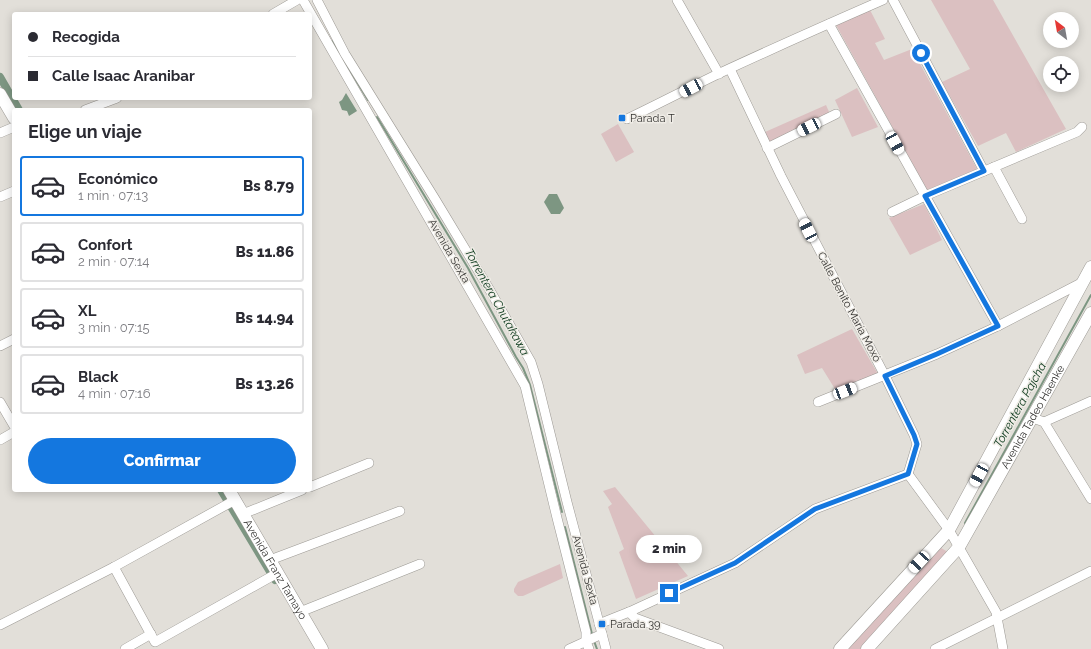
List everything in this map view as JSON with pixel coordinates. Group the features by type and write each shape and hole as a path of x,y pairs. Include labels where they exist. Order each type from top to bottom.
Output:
{"main road":[{"path":"0,94 12,115"},
{"name":"Avenida Tadeo Haenke","path":"840,649 949,530 1091,267"},
{"name":"Avenida Tadeo Haenke","path":"866,649 960,547 1038,420 1091,313"},
{"name":"Avenida Franz Tamayo","path":"232,495 322,649"}],"street":[{"path":"276,12 297,0"},
{"name":"Avenida Sexta","path":"303,0 311,12"},
{"name":"Avenida Sexta","path":"317,0 375,111 525,386 562,516 599,624 591,642"},
{"path":"676,0 719,74"},
{"path":"627,119 677,96 719,74 883,0"},
{"path":"893,0 984,171"},
{"name":"Avenida Sexta","path":"312,14 375,111 435,199 531,362 538,384 562,516 586,632 591,642 606,649"},
{"path":"829,24 998,326"},
{"name":"Calle Benito María Moxó","path":"730,69 767,148 914,435 917,444 908,474"},
{"path":"91,108 111,100"},
{"path":"767,148 836,114"},
{"path":"892,212 925,196 1077,132 1082,127"},
{"path":"0,133 12,128"},
{"path":"994,167 1022,219"},
{"path":"0,197 12,192"},
{"path":"818,402 937,354 998,326 1081,284"},
{"path":"0,346 12,340"},
{"path":"1091,401 1038,420 1091,499"},
{"path":"0,402 12,423"},
{"path":"0,440 12,433"},
{"path":"312,486 368,463"},
{"path":"599,624 630,612 735,563 815,509 908,474 960,547 996,612 1003,649"},
{"path":"243,514 297,492"},
{"path":"0,625 114,567 232,495"},
{"path":"270,560 400,511"},
{"path":"300,612 420,564"},
{"path":"114,567 156,642 274,575 277,571"},
{"path":"935,649 1091,571"},
{"path":"630,612 635,618 719,649"},
{"path":"125,649 151,634"},
{"path":"569,649 591,642"}],"shaded area":[{"path":"931,0 993,0 1043,88 1043,92 1045,92 1066,129 1016,152 1006,133 978,146 942,82 970,69"},
{"path":"870,10 885,39 875,43 884,60 912,49 977,169 927,190 836,25"},
{"path":"857,88 878,127 852,137 835,100"},
{"path":"346,93 357,111 349,116 347,111 342,110 339,102"},
{"path":"826,105 830,114 769,142 765,132"},
{"path":"618,124 634,152 616,162 601,134"},
{"path":"549,194 557,194 564,208 560,214 551,214 544,202"},
{"path":"924,204 942,240 910,255 889,218"},
{"path":"852,329 878,374 835,389 822,368 805,374 797,355"},
{"path":"615,487 688,576 636,599 619,552 624,549 608,507 612,504 603,491"},
{"path":"941,548 948,552 860,649 847,649"},
{"path":"560,564 563,578 523,596 518,596 514,592 518,582"}],"waterway":[{"name":"Torrentera Chutakawa","path":"332,41 368,100"},
{"path":"0,77 12,98"},
{"path":"13,100 18,108"},
{"name":"Torrentera Chutakawa","path":"377,117 468,268 523,368 530,385 562,512"},
{"name":"Torrentera Pajcha","path":"965,523 1091,295"},
{"path":"222,492 275,580"},
{"name":"Torrentera Chutakawa","path":"565,527 592,634"},
{"name":"Torrentera Chutakawa","path":"594,641 597,649"}],"place":[{"name":"Parada T","path":"622,118"},
{"name":"Parada 39","path":"602,624"}],"route":[{"path":"669,593 735,563 815,509 908,474 917,444 885,376 998,326 925,196 984,171 921,53"}]}
